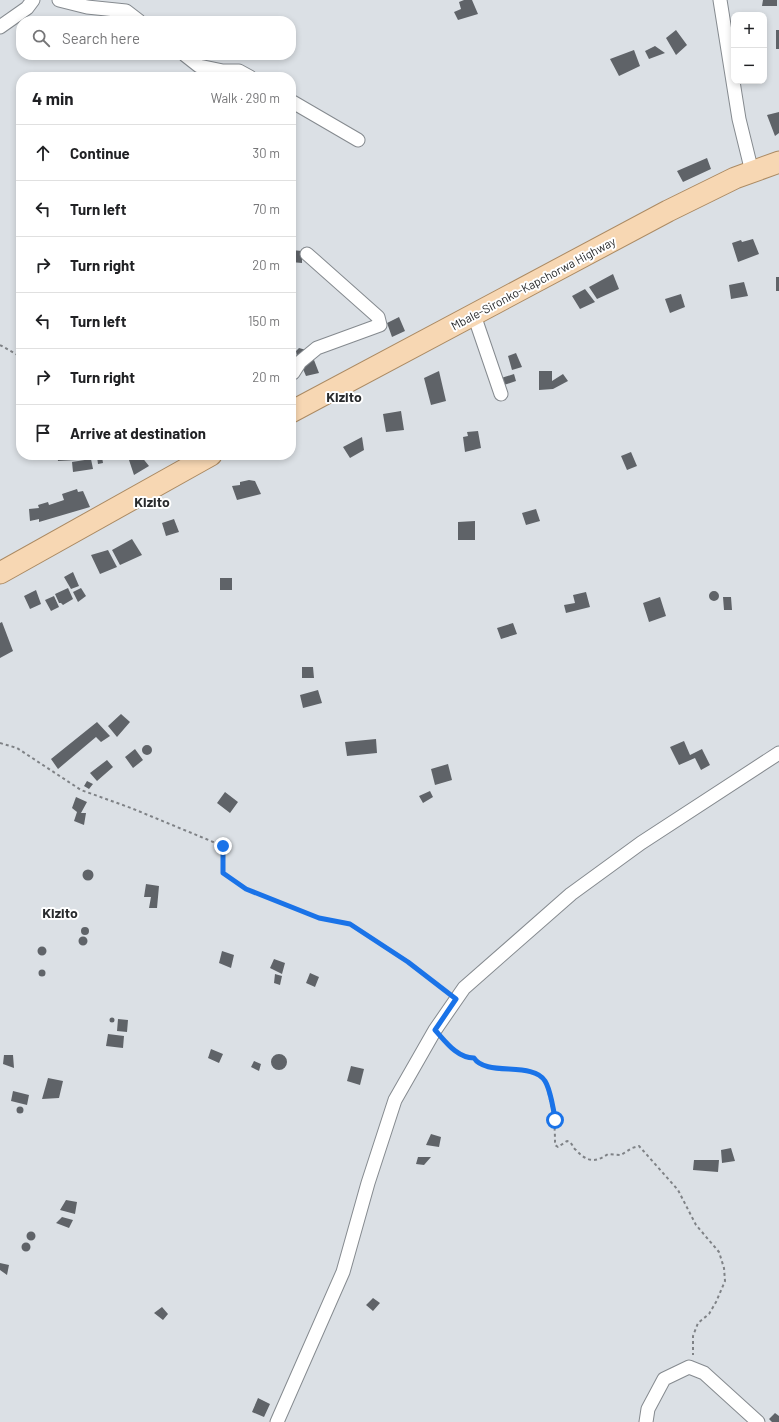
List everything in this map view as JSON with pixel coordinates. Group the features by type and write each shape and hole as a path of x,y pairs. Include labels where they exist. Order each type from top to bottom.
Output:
{"main road":[{"name":"Mbale-Sironko-Kapchorwa Highway","path":"296,409 668,211 752,172 779,162"},
{"path":"0,573 203,460"}],"street":[{"path":"0,27 27,8 33,0"},
{"path":"59,0 126,11 133,16"},
{"path":"720,0 739,119 752,172"},
{"path":"191,60 199,66 223,71 241,72"},
{"path":"296,104 358,140"},
{"path":"296,368 300,362 317,348 380,325 378,317 307,254"},
{"path":"474,315 501,394"},
{"path":"278,1422 343,1272 368,1182 395,1100 435,1030 464,988 571,894 641,843 779,753"},
{"path":"646,1422 648,1409 664,1379 689,1367 704,1373 758,1422"}],"path":[{"path":"0,345 16,354"},
{"path":"0,743 17,748 81,790 131,808 223,846 223,873 246,889 319,918 350,924 408,962 456,999"},
{"path":"435,1030 453,1049 466,1058 474,1058 478,1064 487,1068 521,1070 541,1077 546,1082 554,1111 555,1145 558,1147 567,1141 570,1142 577,1152 591,1160 599,1160 608,1154 621,1155 628,1150 639,1146 678,1190 696,1224 719,1252 724,1268 725,1281 716,1302 709,1314 698,1323 693,1336 692,1351 698,1371"}],"building":[{"path":"464,0 472,0 478,14 458,20 454,12 461,9 459,2"},
{"path":"763,0 777,0 777,6 762,6"},
{"path":"676,30 687,45 676,55 666,38"},
{"path":"776,30 779,30 779,49 776,49"},
{"path":"655,46 665,53 649,59 645,51"},
{"path":"634,50 640,66 619,76 610,59"},
{"path":"779,112 779,133 775,136 767,115"},
{"path":"707,158 711,169 683,182 677,171"},
{"path":"753,239 759,254 738,262 732,243 741,240 742,242"},
{"path":"296,250 302,251 302,263 296,262"},
{"path":"613,274 619,289 597,299 589,287"},
{"path":"776,277 779,277 779,291 776,291"},
{"path":"744,282 748,296 731,299 729,285"},
{"path":"585,289 595,302 580,309 572,296"},
{"path":"681,294 685,307 670,313 665,299"},
{"path":"399,317 405,331 392,337 387,323"},
{"path":"299,348 306,350 297,357 296,351"},
{"path":"516,353 522,367 512,370 508,356"},
{"path":"314,360 319,373 306,376 300,362"},
{"path":"439,371 446,401 431,405 424,378"},
{"path":"539,371 552,371 552,381 563,374 568,381 553,389 539,390"},
{"path":"514,374 516,381 501,386 498,379"},
{"path":"401,411 404,430 386,432 383,414"},
{"path":"478,431 481,448 465,452 463,437 468,436 467,432"},
{"path":"362,437 364,450 350,458 343,447"},
{"path":"631,452 637,466 627,470 621,456"},
{"path":"91,460 93,469 73,472 72,462"},
{"path":"97,460 102,460 103,463 98,464"},
{"path":"129,460 144,460 149,466 134,475"},
{"path":"249,480 255,481 261,494 237,500 232,486 240,485 240,482"},
{"path":"77,489 78,492 83,491 90,507 39,522 39,519 30,521 29,509 39,508 38,505 48,502 49,505 64,500 62,494"},
{"path":"536,509 540,521 526,525 522,513"},
{"path":"174,519 179,532 166,536 162,523"},
{"path":"475,521 475,540 458,540 458,522"},
{"path":"132,539 142,555 120,565 112,550"},
{"path":"108,550 117,567 100,574 91,555"},
{"path":"73,572 79,586 71,589 64,577"},
{"path":"220,578 232,578 232,590 220,590"},
{"path":"68,588 73,599 63,605 59,603 55,594"},
{"path":"81,588 86,596 78,602 73,592"},
{"path":"36,590 41,604 30,609 24,596"},
{"path":"712,591 716,591 719,596 716,601 712,601 709,598 709,594"},
{"path":"586,592 590,607 566,613 564,605 575,603 573,595"},
{"path":"54,596 59,607 51,611 45,600"},
{"path":"660,597 666,616 649,622 643,603"},
{"path":"723,597 731,597 732,610 724,610"},
{"path":"2,622 13,651 0,658 0,623"},
{"path":"513,623 517,634 501,639 497,628"},
{"path":"302,667 313,667 314,678 302,678"},
{"path":"318,690 322,703 303,708 300,695"},
{"path":"121,714 130,722 117,737 108,726"},
{"path":"97,722 110,736 101,742 96,737 58,769 51,759"},
{"path":"376,739 377,753 347,756 345,742"},
{"path":"684,741 690,755 702,749 710,765 701,770 695,758 679,765 670,747"},
{"path":"147,745 152,750 147,755 142,750"},
{"path":"135,749 143,760 133,768 125,757"},
{"path":"107,760 113,767 97,781 90,773"},
{"path":"448,764 452,780 435,785 431,769"},
{"path":"87,781 93,784 89,789 84,786"},
{"path":"430,791 433,797 423,803 419,796"},
{"path":"225,792 238,802 230,813 217,803"},
{"path":"76,797 87,802 81,813 86,813 84,825 74,821 77,812 72,808"},
{"path":"86,870 90,870 92,871 92,879 86,880 83,877 83,873"},
{"path":"146,884 159,886 157,908 149,908 151,897 144,897"},
{"path":"83,927 87,927 89,931 87,935 83,935 81,933 81,929"},
{"path":"83,936 88,941 83,946 78,941"},
{"path":"42,946 47,951 42,956 37,951"},
{"path":"222,951 234,955 231,968 219,963"},
{"path":"274,959 285,963 282,974 270,968"},
{"path":"42,969 45,970 45,976 42,977 39,976 38,973 39,970"},
{"path":"310,973 319,977 315,987 306,983"},
{"path":"275,974 282,976 280,985 274,983"},
{"path":"112,1017 115,1020 112,1023 109,1020"},
{"path":"118,1019 128,1020 127,1032 117,1031"},
{"path":"108,1034 124,1036 123,1048 106,1046"},
{"path":"211,1049 223,1054 219,1063 208,1058"},
{"path":"279,1054 286,1059 287,1062 282,1069 279,1070 272,1065 271,1062 276,1055"},
{"path":"4,1055 13,1055 14,1068 3,1064"},
{"path":"254,1061 261,1064 259,1071 251,1067"},
{"path":"351,1066 364,1069 360,1085 347,1081"},
{"path":"48,1078 63,1081 59,1098 42,1099"},
{"path":"13,1091 29,1095 27,1105 11,1101"},
{"path":"20,1106 23,1107 23,1113 20,1114 17,1113 16,1110 17,1107"},
{"path":"431,1134 441,1137 439,1147 426,1145"},
{"path":"731,1148 735,1161 722,1163 721,1150"},
{"path":"418,1157 431,1157 424,1165 416,1164"},
{"path":"694,1160 719,1160 718,1172 693,1170"},
{"path":"66,1200 77,1202 75,1214 60,1210"},
{"path":"62,1217 73,1220 69,1228 56,1223"},
{"path":"31,1231 36,1236 31,1241 26,1236"},
{"path":"24,1243 28,1243 30,1247 28,1251 24,1251 22,1249 22,1245"},
{"path":"0,1263 9,1265 7,1275 0,1270"},
{"path":"373,1298 380,1303 373,1311 366,1305"},
{"path":"162,1307 168,1314 163,1320 154,1313"},
{"path":"258,1398 270,1404 264,1417 252,1412"},
{"path":"775,1413 779,1416 779,1422 772,1422 769,1419"}],"district":[{"name":"Kizito","path":"344,396"},
{"name":"Kizito","path":"152,501"},
{"name":"Kizito","path":"60,912"}],"route":[{"path":"223,846 223,873 246,889 319,918 350,924 408,962 456,999 435,1030 453,1049 466,1058 474,1058 478,1064 487,1068 509,1068 521,1070 541,1077 546,1082 555,1120"}]}
